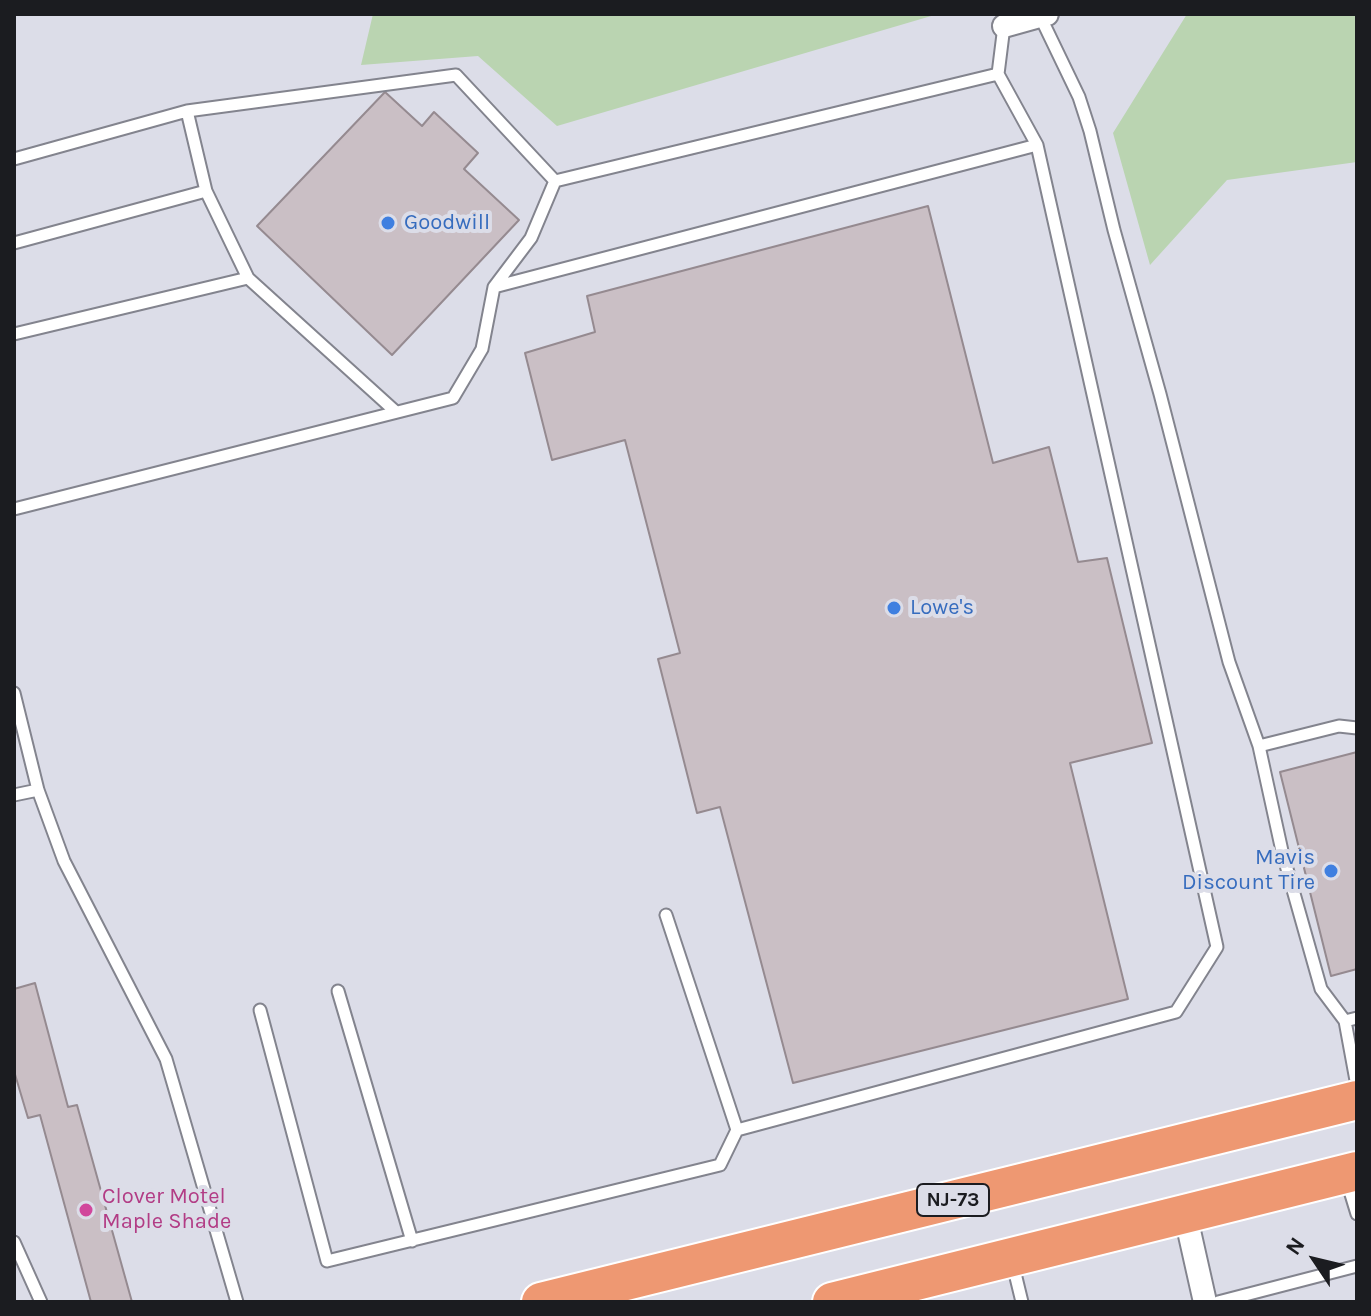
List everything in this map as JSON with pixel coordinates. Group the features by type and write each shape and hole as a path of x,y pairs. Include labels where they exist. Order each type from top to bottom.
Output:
{"highway":[{"name":"NJ-73","path":"541,1302 1357,1100"},
{"path":"832,1302 1351,1172"}],"street":[{"path":"1004,26 1044,15"},
{"path":"1185,1213 1205,1302"}],"lane":[{"path":"1044,15 1090,131 1229,662 1259,746 1282,851 1321,989 1351,1019 1357,1086"},
{"path":"737,1130 1176,1012 1217,947 1037,145 998,74 1004,26"},
{"path":"555,181 998,74"},
{"path":"14,159 187,111 456,75 555,181"},
{"path":"187,111 206,191 248,278 396,412"},
{"path":"494,287 1037,145"},
{"path":"14,509 453,398 482,349 494,287 531,238 555,181"},
{"path":"14,243 206,191"},
{"path":"14,334 248,278"},
{"path":"14,693 38,790 64,861 166,1059 237,1302"},
{"path":"1259,746 1339,726 1357,728"},
{"path":"14,795 38,790"},
{"path":"260,1010 327,1261 720,1165 737,1130 666,915"},
{"path":"338,991 412,1241"},
{"path":"1351,1172 1357,1214"},
{"path":"14,1242 41,1302"},
{"path":"1011,1256 1022,1302"},
{"path":"1218,1302 1357,1266"}],"green space":[{"path":"373,14 938,14 557,126 478,56 361,65"},
{"path":"1187,14 1357,14 1357,162 1227,180 1150,265 1113,133"}],"building":[{"name":"Goodwill","path":"385,92 422,126 434,112 478,153 464,169 519,220 392,355 257,226"},
{"name":"Lowe's","path":"928,206 993,463 1049,447 1078,562 1107,558 1152,743 1070,763 1128,999 793,1083 720,807 697,813 658,659 680,653 625,440 552,460 525,353 595,332 587,296"},
{"name":"Mavis Discount Tire","path":"1357,752 1357,969 1331,976 1280,772"},
{"name":"Clover Motel Maple Shade","path":"35,983 68,1107 77,1105 132,1302 91,1302 40,1115 28,1118 14,1071 14,989"}],"place":[{"name":"Goodwill","path":"388,223"},
{"name":"Lowe's","path":"894,608"},
{"name":"Mavis Discount Tire","path":"1331,871"},
{"name":"Clover Motel Maple Shade","path":"86,1210"}]}
